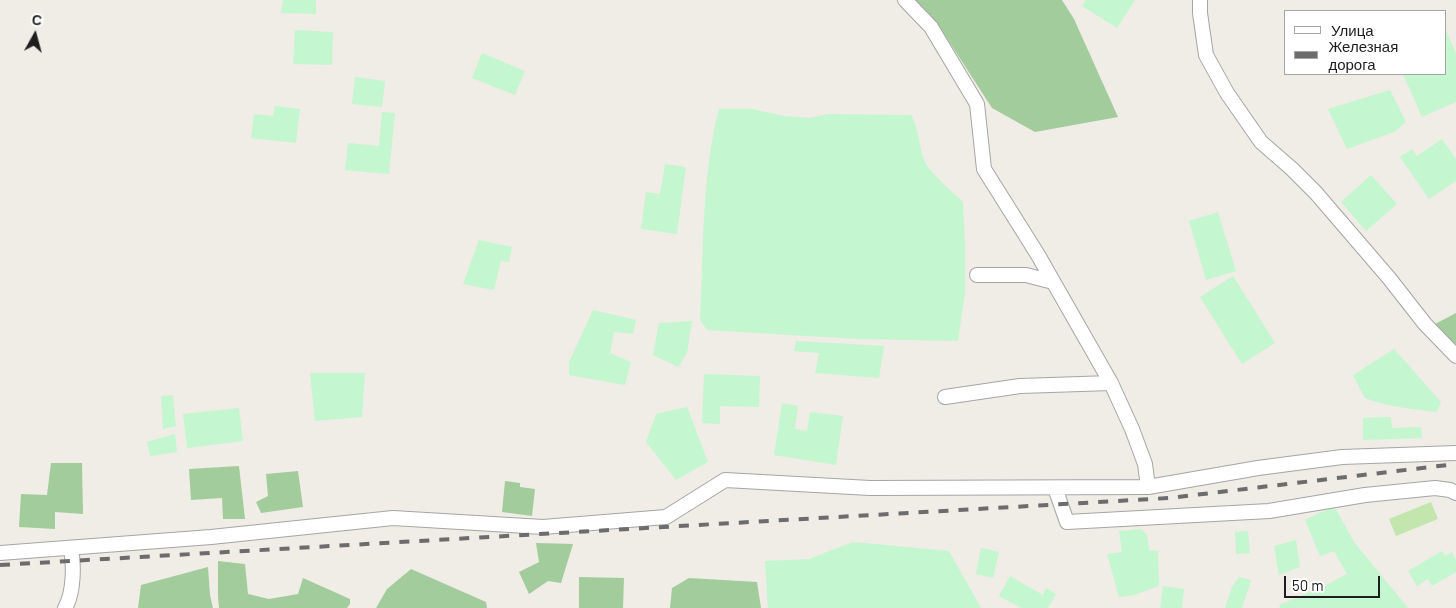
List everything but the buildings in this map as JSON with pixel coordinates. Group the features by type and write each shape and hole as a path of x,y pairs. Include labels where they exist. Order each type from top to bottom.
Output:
{"street":[{"path":"905,0 931,27 977,104 984,169 1038,255 1111,383 1132,429 1145,464 1148,487"},
{"path":"1200,0 1206,55 1227,92 1261,142 1316,193 1389,278 1425,324 1456,356"},
{"path":"977,275 1026,275 1053,282"},
{"path":"945,397 1020,386 1111,383"},
{"path":"0,553 211,537 393,518 543,527 666,516 725,480 870,488 1148,487 1258,468 1342,457 1456,453"},
{"path":"1055,488 1067,522 1269,511 1365,495 1435,488 1450,490 1456,493"},
{"path":"65,608 70,600 73,561 71,548"}],"green space":[{"path":"283,0 316,0 316,14 281,13"},
{"path":"915,0 1062,0 1074,19 1118,117 1035,132 992,108 937,23"},
{"path":"1086,0 1135,0 1117,28 1082,6"},
{"path":"295,30 333,32 332,65 293,64"},
{"path":"1446,30 1456,53 1456,102 1422,117 1403,75 1446,75"},
{"path":"482,53 525,71 515,95 472,78"},
{"path":"355,77 385,81 382,107 352,104"},
{"path":"1390,90 1406,122 1394,132 1347,149 1328,109"},
{"path":"275,106 300,109 296,143 251,138 254,114 273,116"},
{"path":"719,109 753,109 783,116 810,118 828,114 911,115 926,164 963,202 965,292 958,341 859,339 707,330 700,320 704,214 709,161"},
{"path":"382,112 395,113 389,174 345,170 348,143 379,146"},
{"path":"1442,139 1456,159 1456,181 1429,199 1400,157 1412,149 1417,156"},
{"path":"665,164 686,167 677,234 641,229 646,192 660,194"},
{"path":"1371,175 1397,204 1366,231 1341,202"},
{"path":"1218,212 1236,271 1206,280 1189,221"},
{"path":"479,240 512,247 509,262 501,261 494,290 463,284"},
{"path":"1233,276 1275,343 1242,364 1200,297"},
{"path":"593,310 636,320 633,334 614,332 610,353 631,362 625,385 569,375 569,362"},
{"path":"1456,313 1456,346 1435,324"},
{"path":"692,321 687,353 678,367 653,355 659,323"},
{"path":"796,341 884,346 879,378 815,373 819,353 794,351"},
{"path":"1394,349 1441,402 1437,412 1392,406 1365,398 1353,375"},
{"path":"310,373 365,373 362,417 315,421"},
{"path":"704,374 760,376 759,407 720,406 720,424 702,423"},
{"path":"173,395 176,426 163,429 161,396"},
{"path":"782,403 798,406 795,429 807,431 810,412 843,416 836,465 774,455"},
{"path":"687,407 708,462 676,480 646,442 656,414"},
{"path":"239,408 243,441 187,448 183,414"},
{"path":"1391,417 1392,428 1421,427 1422,438 1363,440 1363,418"},
{"path":"175,434 177,452 150,456 147,442"},
{"path":"51,463 82,463 83,514 55,512 55,529 19,527 21,494 47,495"},
{"path":"239,466 245,519 223,519 222,498 191,500 189,469"},
{"path":"298,471 303,507 261,513 256,502 268,496 266,474"},
{"path":"505,481 520,483 520,487 535,489 532,516 502,512"},
{"path":"1431,502 1438,519 1396,536 1389,519"},
{"path":"1334,506 1354,542 1408,608 1280,608 1279,605 1347,574 1334,551 1320,556 1305,520"},
{"path":"1141,529 1147,535 1149,550 1158,551 1159,586 1134,595 1119,597 1107,554 1122,552 1119,531"},
{"path":"1248,531 1250,553 1236,554 1235,532"},
{"path":"1296,540 1300,567 1279,575 1274,546"},
{"path":"853,542 949,551 981,608 768,608 765,561 809,559"},
{"path":"536,543 573,544 561,583 548,581 529,594 519,572 539,562"},
{"path":"981,548 999,552 993,578 976,574"},
{"path":"1442,551 1445,556 1452,552 1456,560 1456,572 1432,586 1428,579 1417,586 1408,571"},
{"path":"218,561 245,564 248,594 269,599 298,594 303,578 350,599 350,604 347,608 219,608"},
{"path":"208,567 213,608 138,608 141,585"},
{"path":"411,569 486,602 487,608 376,608 387,589"},
{"path":"1010,576 1043,595 1046,588 1056,594 1048,608 1021,608 999,596"},
{"path":"579,577 624,578 623,608 579,608"},
{"path":"1239,577 1251,580 1242,608 1225,608 1232,587"},
{"path":"689,578 757,582 761,608 670,608 672,588"},
{"path":"1163,586 1184,589 1182,608 1160,608"}],"railway":[{"path":"0,565 1169,498 1456,464"}]}
